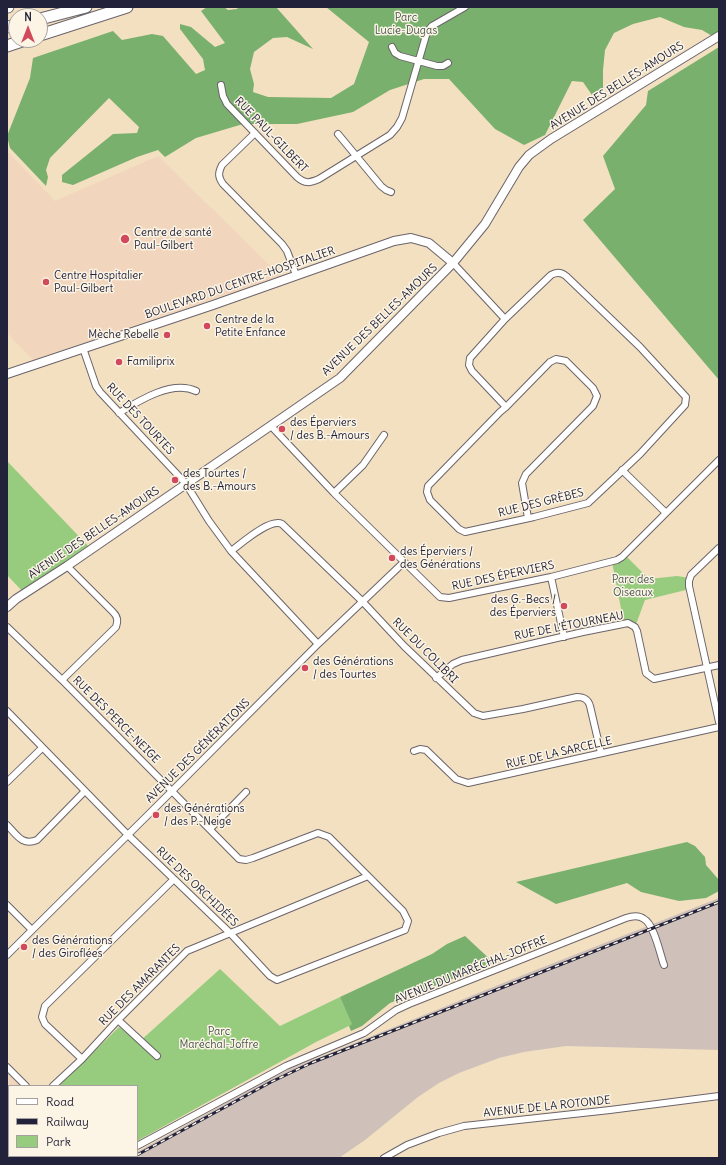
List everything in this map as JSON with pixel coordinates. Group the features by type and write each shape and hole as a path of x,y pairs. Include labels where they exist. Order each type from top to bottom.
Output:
{"highway":[{"path":"48,17 86,7"},
{"path":"48,32 127,7"}],"street":[{"name":"RUE PAUL-GILBERT","path":"221,85 226,104 303,182 310,182 319,179 390,135 402,118 426,32 432,26 465,7"},
{"name":"AVENUE DES BELLES-AMOURS","path":"7,607 16,599 340,378 453,263 485,224 519,167 529,155 551,139 719,36"},
{"path":"392,47 395,53 400,56 437,66 443,66 448,63"},
{"path":"255,134 222,165 219,172 219,178 223,184 282,244 287,251 296,275"},
{"path":"338,134 380,186 391,192"},
{"name":"BOULEVARD DU CENTRE-HOSPITALIER","path":"7,374 213,305 394,241 411,238 429,243 453,263"},
{"path":"453,263 505,319"},
{"name":"RUE DES GRÈBES","path":"557,273 562,273 640,347 686,397 685,405 640,454 588,503 528,518 465,532 462,531 430,500 427,492 428,486 506,407 472,371 469,362 472,355 505,319 551,275 557,273"},
{"name":"RUE DES TOURTES","path":"83,348 96,386 100,392 186,484 209,521 231,551 318,644"},
{"path":"506,407 550,362 556,359 566,361 593,388 597,396 593,406 526,474 523,479 522,483 528,518"},
{"path":"120,413 144,398 169,389 182,387 196,391"},
{"name":"RUE DES ÉPERVIERS","path":"271,426 334,493 440,597 443,598 552,576 621,558 719,460"},
{"path":"334,493 363,465 384,435"},
{"path":"622,470 666,512"},
{"name":"RUE DU COLIBRI","path":"231,551 268,524 282,524 362,602 436,678 474,713 483,716 577,697 584,698 588,701 590,706 601,753"},
{"path":"719,548 691,575 689,581 719,722"},
{"name":"AVENUE DES GÉNÉRATIONS","path":"7,955 318,644 404,562"},
{"path":"62,680 116,627 118,621 117,616 66,566"},
{"path":"552,576 564,637"},
{"name":"RUE DE L'ÉTOURNEAU","path":"436,678 453,664 462,660 628,623 635,627 637,631 646,673 651,677 656,679 719,665"},
{"name":"RUE DES PERCE-NEIGE","path":"7,627 240,858 246,860 253,858 318,833 329,838 403,911 408,921 405,930"},
{"name":"RUE DES ORCHIDÉES","path":"7,710 42,748 128,835 230,933 270,976 277,980 405,930"},
{"name":"RUE DE LA SARCELLE","path":"414,751 420,749 426,750 456,779 468,783 719,727"},
{"path":"7,782 42,748"},
{"path":"7,825 24,842 30,843 37,840 85,791"},
{"path":"210,829 246,792"},
{"name":"RUE DES AMARANTES","path":"55,1085 187,951 368,876"},
{"path":"82,1059 45,1024 42,1013 44,1006 174,879"},
{"path":"7,905 32,930"},
{"name":"AVENUE DU MARÉCHAL-JOFFRE","path":"138,1145 286,1066 364,1033 396,1010 626,918 636,916 647,920 653,932 664,965"},
{"path":"118,1020 157,1056"},
{"path":"7,1067 25,1085"},
{"name":"AVENUE DE LA ROTONDE","path":"384,1158 407,1145 439,1133 464,1126 719,1096"}],"shaded area":[{"name":"Centre de santé Paul-Gilbert","path":"7,151 55,201 158,156 281,276 33,360 7,333"},
{"path":"719,898 719,1050 566,1046 524,1052 499,1058 459,1073 439,1083 418,1097 365,1140 339,1158 126,1158 138,1157 138,1151 290,1069"},
{"path":"7,1067 26,1085 8,1085 8,1157 94,1157 7,1158"}],"green space":[{"name":"Parc Lucie-Dugas","path":"207,7 224,7 228,10 237,9 239,7 276,7 313,49 287,37 273,38 254,52 250,69 254,84 253,92 268,97 331,98 354,84 369,42 326,7 719,7 719,40 702,30 684,27 660,17 633,24 614,33 605,50 603,89 592,95 583,82 572,81 545,135 524,145 495,129 449,79 424,79 390,90 353,112 297,124 243,124 196,138 165,157 158,150 137,157 73,185 62,182 62,175 113,134 137,133 139,127 109,98 50,158 46,170 48,177 46,186 10,148 7,136 30,78 33,58 113,31 122,40 152,34 163,36 196,74 205,70 203,59 180,29 180,24 191,27 215,47 225,43 201,11"},
{"path":"719,47 719,380 583,220 615,189 603,156 646,105 648,91"},
{"path":"7,461 91,549 24,593 7,575"},
{"name":"Parc des Oiseaux","path":"625,555 649,579 677,576 690,578 690,589 645,600 635,627 624,624 612,562"},
{"path":"687,842 695,846 705,857 706,865 719,880 719,891 706,898 679,901 641,892 627,883 556,904 516,882"},
{"path":"465,936 494,963 390,1003 362,1026 351,1031 349,1026 352,1024 340,997 432,954 447,944"},
{"name":"Parc Maréchal-Joffre","path":"220,969 280,1026 340,997 353,1024 316,1042 138,1140 138,1085 60,1085 119,1027 139,1042"}],"railway":[{"path":"138,1154 271,1082 311,1063 719,902"}],"place":[{"name":"Centre de santé Paul-Gilbert","path":"125,239"},
{"name":"Centre Hospitalier Paul-Gilbert","path":"46,282"},
{"name":"Centre de la Petite Enfance","path":"207,326"},
{"name":"Mèche Rebelle","path":"167,335"},
{"name":"Familiprix","path":"119,362"},
{"name":"des Éperviers / des B.-Amours","path":"282,429"},
{"name":"des Tourtes / des B.-Amours","path":"175,480"},
{"name":"des Éperviers / des Générations","path":"392,558"},
{"name":"des G.-Becs / des Éperviers","path":"564,606"},
{"name":"des Générations / des Tourtes","path":"305,668"},
{"name":"des Générations / des P.-Neige","path":"156,815"},
{"name":"des Générations / des Giroflées","path":"24,947"}]}
